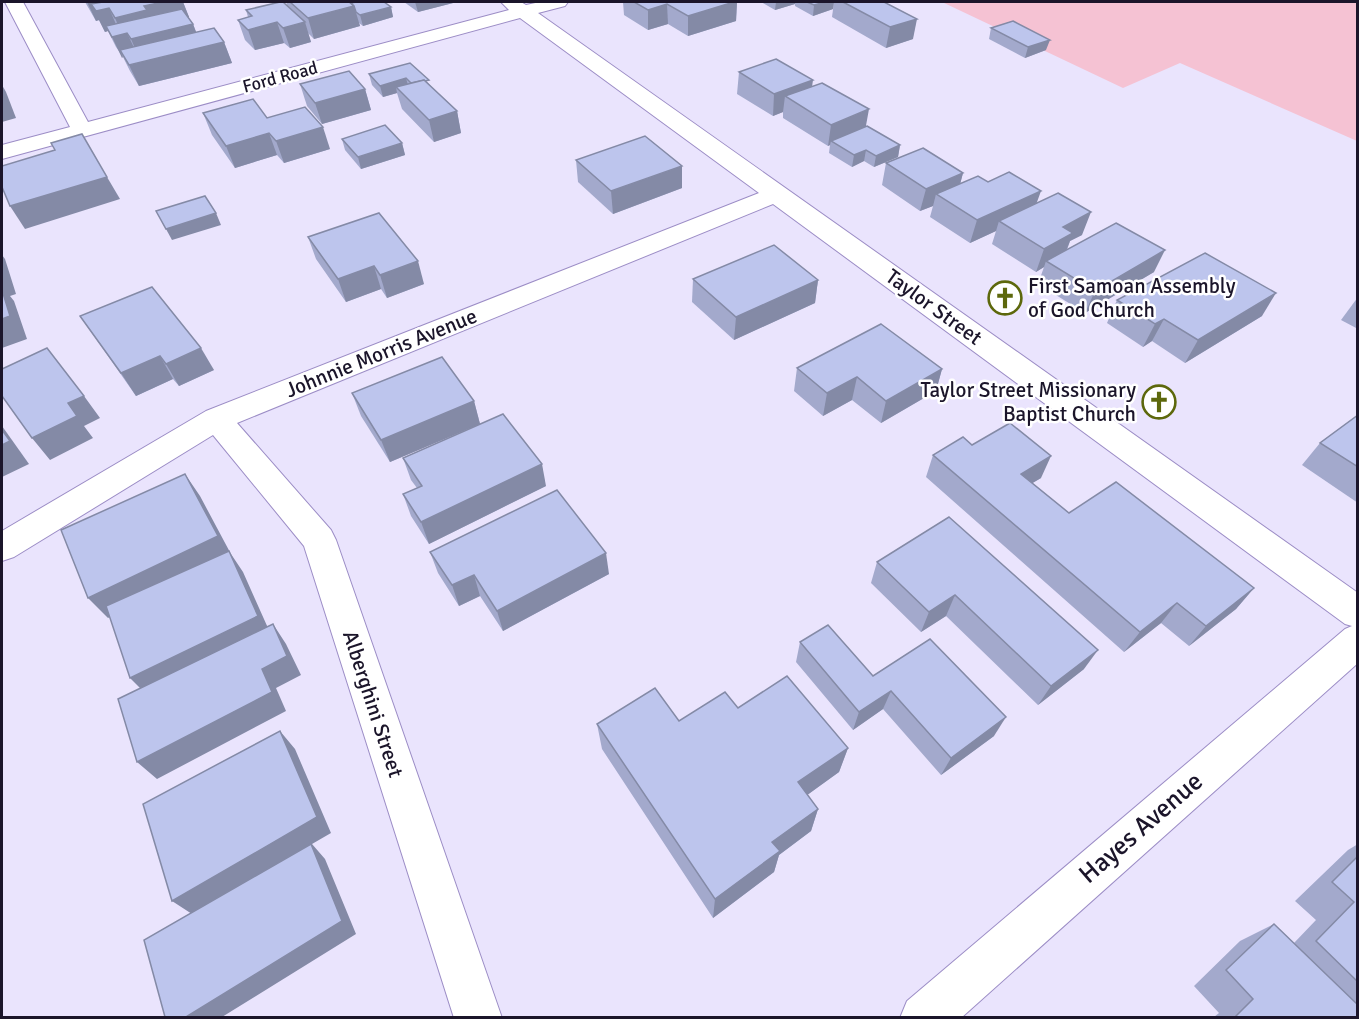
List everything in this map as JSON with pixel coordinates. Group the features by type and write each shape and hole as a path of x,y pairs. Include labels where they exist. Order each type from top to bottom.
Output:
{"street":[{"path":"2,5 14,2 82,130"},
{"name":"Ford Road","path":"2,152 516,6 559,2"},
{"name":"Taylor Street","path":"516,6 1358,613"},
{"name":"Johnnie Morris Avenue","path":"2,547 218,419 777,194"},
{"name":"Alberghini Street","path":"218,419 319,540 478,1017"},
{"name":"Hayes Avenue","path":"924,1017 1358,639"}],"shaded area":[{"path":"942,2 1357,2 1357,141 1180,63 1123,88"}],"building":[{"path":"163,2 144,6 147,10 115,18 109,8 96,11 91,4"},
{"path":"283,2 305,22 283,28 277,22 248,30 238,20 252,16 246,10"},
{"path":"290,2 349,2 354,6 308,18"},
{"path":"384,2 391,7 360,15 351,3"},
{"path":"634,2 734,2 688,16 667,4 648,10"},
{"path":"807,2 825,2 814,5"},
{"path":"843,2 884,2 917,19 890,27"},
{"path":"182,9 193,24 131,39 127,33 112,37 106,26"},
{"path":"1013,21 1050,40 1028,47 991,28"},
{"path":"214,28 224,42 129,65 120,50"},
{"path":"776,59 813,80 774,94 739,72"},
{"path":"410,63 429,80 411,83 406,78 380,86 369,74"},
{"path":"349,71 365,89 315,103 300,84"},
{"path":"424,80 457,111 429,120 396,87"},
{"path":"822,83 869,109 831,125 785,96"},
{"path":"253,99 267,118 305,107 323,127 276,141 269,133 226,146 203,113"},
{"path":"385,125 402,143 358,157 342,139"},
{"path":"867,126 900,145 876,156 866,150 854,155 831,141"},
{"path":"82,134 107,177 10,206 2,187 2,166 55,150 51,143"},
{"path":"645,136 682,166 611,191 576,160"},
{"path":"923,148 963,173 926,189 886,163"},
{"path":"1009,172 1041,191 977,220 936,194 978,176 988,182"},
{"path":"1058,193 1091,212 1063,227 1073,233 1044,249 999,221"},
{"path":"205,196 216,213 166,229 156,211"},
{"path":"379,213 418,261 380,275 374,266 338,279 308,237"},
{"path":"1116,223 1165,250 1095,291 1046,261"},
{"path":"774,245 818,280 736,317 693,279"},
{"path":"1205,253 1276,293 1198,340 1164,319 1155,324 1117,300"},
{"path":"152,287 201,348 166,364 160,356 121,373 80,316"},
{"path":"2,290 10,316 2,319"},
{"path":"881,324 942,369 886,401 857,377 827,393 797,368"},
{"path":"47,348 84,396 68,403 77,416 32,438 2,396 2,369"},
{"path":"442,357 474,401 381,440 352,393"},
{"path":"503,414 542,464 421,522 403,494 422,486 403,458"},
{"path":"1358,415 1358,467 1320,443"},
{"path":"1010,423 1051,456 1021,474 1069,513 1116,482 1254,588 1206,626 1177,603 1140,632 933,455 963,437 972,445"},
{"path":"2,430 10,441 2,445"},
{"path":"185,474 218,536 88,598 61,530"},
{"path":"557,490 606,553 497,611 474,575 452,585 430,552"},
{"path":"949,517 1098,650 1051,686 955,595 929,612 877,562"},
{"path":"229,551 258,616 130,678 106,606"},
{"path":"273,624 287,656 262,669 272,692 137,762 118,699"},
{"path":"828,625 873,676 930,639 1006,717 951,758 891,691 859,712 800,642"},
{"path":"787,676 848,748 798,782 818,809 772,842 780,851 715,899 597,724 655,688 679,721 725,692 738,708"},
{"path":"280,731 317,817 172,901 143,804"},
{"path":"311,844 342,921 186,1017 165,1017 144,940"},
{"path":"1358,856 1358,982 1316,941 1354,902 1332,882"},
{"path":"1274,924 1358,1005 1358,1017 1235,1017 1253,999 1226,970"}],"place":[{"name":"First Samoan Assembly of God Church","path":"1005,298"},
{"name":"Taylor Street Missionary Baptist Church","path":"1159,402"}]}
